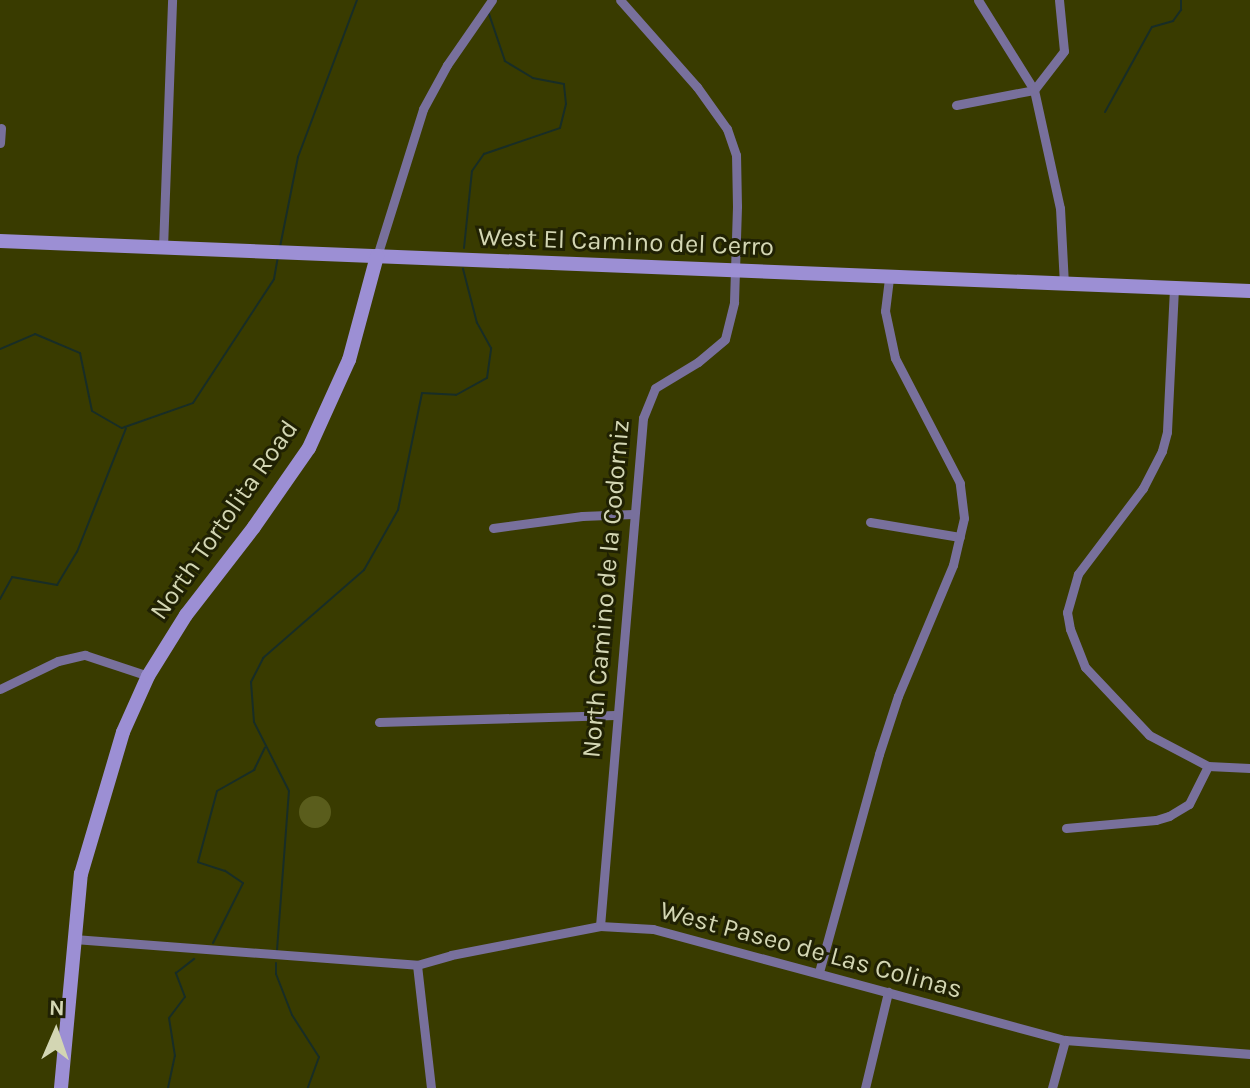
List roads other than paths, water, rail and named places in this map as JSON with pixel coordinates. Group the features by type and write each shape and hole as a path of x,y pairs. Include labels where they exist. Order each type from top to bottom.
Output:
{"street":[{"path":"163,248 172,0"},
{"name":"North Tortolita Road","path":"61,1088 81,874 123,732 148,676 186,615 254,527 309,448 348,365 365,314 377,256 423,109 447,65 492,0"},
{"name":"North Camino de la Codorniz","path":"600,926 615,715 645,408 655,388 698,362 725,339 734,302 735,271 736,169 727,129 697,87 620,0"},
{"path":"978,0 1034,90 1060,208 1064,284"},
{"path":"956,105 1034,90 1064,51 1059,0"},
{"path":"0,143 1,128"},
{"name":"West El Camino del Cerro","path":"0,241 1250,291"},
{"path":"819,972 879,754 898,696 953,565 964,518 960,483 895,358 887,332 889,277"},
{"path":"1174,288 1167,432 1162,451 1143,488 1078,574 1067,612 1074,648 1085,667 1149,735 1208,766 1250,768"},
{"path":"493,528 582,516 633,514"},
{"path":"870,522 960,537"},
{"path":"0,689 58,661 85,655 148,676"},
{"path":"379,722 615,715"},
{"path":"1066,828 1156,820 1169,816 1189,804 1208,766"},
{"name":"West Paseo de Las Colinas","path":"74,939 417,965 451,955 600,926 653,929 724,951 819,972 1065,1040 1250,1054"},
{"path":"417,965 431,1088"},
{"path":"865,1088 888,992"},
{"path":"1052,1088 1065,1040"}],"waterway":[{"path":"280,247 298,157 357,0"},
{"path":"1105,112 1152,27 1173,21 1181,10 1181,0"},
{"path":"464,248 472,171 484,154 560,128 566,104 564,84 533,78 505,61 489,14"},
{"path":"0,349 35,334 80,353 92,411 122,428 193,403 274,279 278,257"},
{"path":"277,950 289,791 254,722 251,682 263,658 364,570 398,510 422,393 456,395 487,378 491,348 477,323 463,269"},
{"path":"0,599 12,577 57,585 77,552 126,428"},
{"path":"213,943 243,883 225,871 198,862 217,791 254,770 265,747"},
{"path":"168,1088 175,1056 169,1018 185,997 176,973 194,959"},
{"path":"276,963 276,974 292,1015 319,1057 308,1088"}]}
